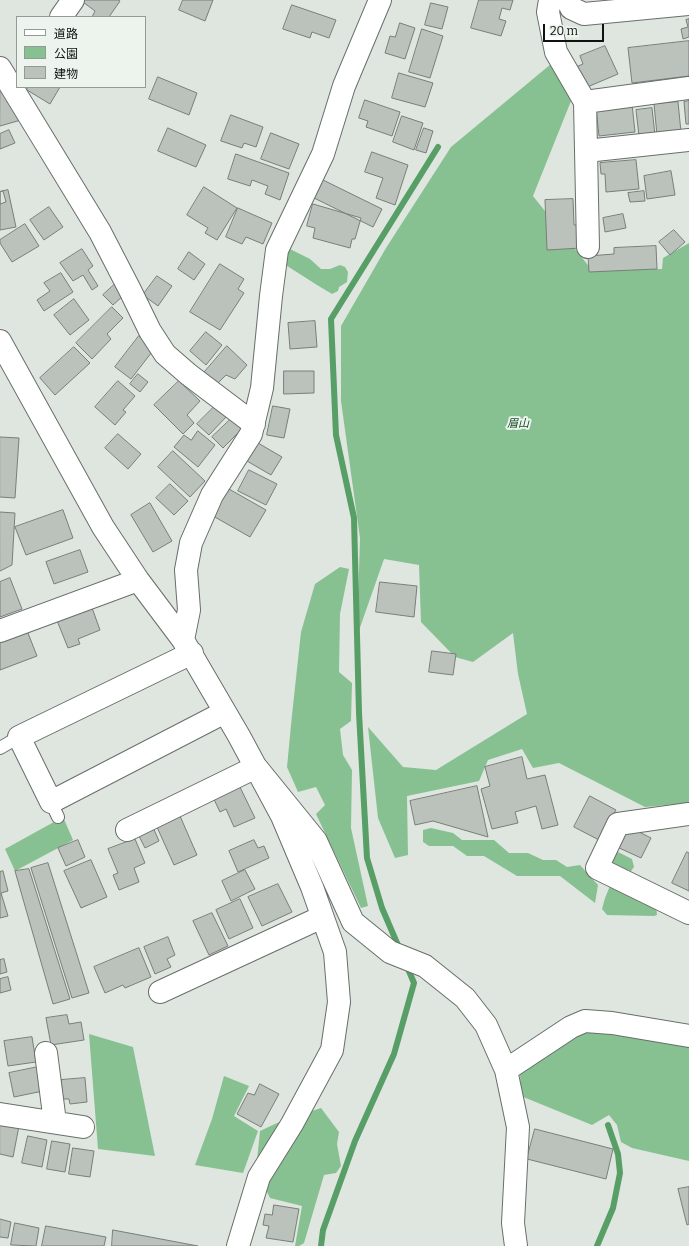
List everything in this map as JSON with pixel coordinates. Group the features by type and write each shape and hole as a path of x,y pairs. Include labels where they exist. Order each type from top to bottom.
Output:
{"street":[{"path":"63,16 73,0"},
{"path":"187,646 189,610 186,570 191,543 212,495 251,434 254,424 262,388 277,250 323,154 344,86 380,0"},
{"path":"550,0 548,12 556,52 585,102 588,247"},
{"path":"568,0 572,8 584,14 689,4"},
{"path":"0,68 15,87 100,232 150,331 165,354 188,374 254,424"},
{"path":"585,102 689,88"},
{"path":"586,151 689,140"},
{"path":"0,341 102,527 138,580 187,646 256,767 282,816 312,887 334,952 339,1002 332,1050 292,1124 259,1177 238,1246"},
{"path":"0,631 138,580"},
{"path":"187,646 9,742 54,810 225,712"},
{"path":"127,830 256,767"},
{"path":"256,767 316,841 354,922 390,952 425,966 465,998 486,1025 506,1070 518,1127 513,1223 516,1246"},
{"path":"689,814 618,824 597,868 689,913"},
{"path":"160,992 322,917"},
{"path":"506,1070 571,1027 585,1021 612,1023 689,1036"},
{"path":"46,1053 55,1122"},
{"path":"0,1114 83,1127"}],"green space":[{"name":"眉山","path":"551,64 571,101 533,196 591,269 662,269 663,258 689,243 689,803 645,807 559,763 533,768 522,749 488,760 479,781 407,796 408,855 395,858 378,818 368,727 403,767 436,770 527,714 518,674 513,633 473,662 455,657 421,622 419,565 384,559 357,636 360,538 341,401 341,326 386,248 451,147"},
{"path":"286,247 310,259 321,269 330,269 340,265 345,267 348,272 347,282 339,287 338,291 332,294 284,264"},
{"path":"340,567 349,569 340,614 339,672 352,683 351,721 340,729 343,755 352,770 351,828 368,906 361,908 316,814 325,805 316,787 298,792 287,767 301,632 315,584"},
{"path":"63,817 73,840 15,871 5,849"},
{"path":"431,828 453,833 462,840 494,840 509,853 528,853 543,860 556,860 567,867 580,865 598,885 595,903 560,876 517,876 484,856 467,856 453,846 429,846 423,842 423,830"},
{"path":"614,850 632,859 634,867 631,871 609,867"},
{"path":"610,886 656,905 657,915 607,915 602,909"},
{"path":"586,1028 689,1045 689,1161 632,1148 621,1142 617,1125 609,1115 592,1125 521,1096 520,1074"},
{"path":"89,1034 133,1047 155,1156 98,1149"},
{"path":"224,1076 249,1086 234,1116 258,1131 243,1173 195,1165 212,1119"},
{"path":"321,1108 339,1132 337,1144 341,1166 336,1173 324,1175 304,1243 299,1246 295,1246 302,1206 270,1198 256,1170 260,1131 277,1123"}],"building":[{"path":"84,0 120,1 110,16 92,16 95,11 83,2"},
{"path":"183,0 213,0 205,21 179,10"},
{"path":"479,0 513,0 510,10 502,8 499,19 506,21 501,36 471,28"},
{"path":"431,3 448,7 442,29 425,25"},
{"path":"292,5 336,20 329,38 312,32 310,38 283,29"},
{"path":"689,19 689,37 683,39 681,29 688,27 686,20"},
{"path":"400,23 415,28 405,59 385,53 390,36 395,37"},
{"path":"422,29 443,36 430,78 409,72"},
{"path":"689,41 689,76 632,83 628,48"},
{"path":"605,46 618,74 585,88 576,67 583,64 580,56"},
{"path":"399,73 433,83 425,107 392,98"},
{"path":"158,77 197,93 189,115 149,99"},
{"path":"0,84 21,120 0,126"},
{"path":"28,88 59,88 50,104 27,90"},
{"path":"365,100 400,112 392,136 366,127 368,121 359,118"},
{"path":"689,101 689,124 686,124 684,102"},
{"path":"678,102 681,132 657,135 654,104"},
{"path":"632,104 635,132 599,136 596,108"},
{"path":"652,108 655,135 639,136 636,110"},
{"path":"231,115 263,127 256,147 244,143 242,148 221,141"},
{"path":"402,116 423,123 414,150 393,142"},
{"path":"168,128 206,145 196,167 158,151"},
{"path":"424,128 433,131 426,153 416,150"},
{"path":"9,130 15,143 0,149 0,134"},
{"path":"271,133 299,144 289,169 261,159"},
{"path":"372,152 408,165 395,205 376,198 383,178 365,172"},
{"path":"236,154 289,173 280,200 265,194 268,186 252,180 250,186 228,179"},
{"path":"636,160 639,189 606,192 605,174 601,174 600,163"},
{"path":"671,171 675,195 647,199 644,176"},
{"path":"323,180 382,209 373,227 314,198"},
{"path":"204,187 237,208 217,240 205,233 208,228 187,215"},
{"path":"8,190 16,227 0,230 0,192"},
{"path":"3,191 6,202 0,204 0,192"},
{"path":"644,191 645,201 630,202 628,193"},
{"path":"573,199 574,225 580,225 581,248 547,250 545,200"},
{"path":"313,204 361,218 355,239 352,239 350,248 313,238 315,228 307,226"},
{"path":"49,207 63,227 44,240 30,220"},
{"path":"238,208 272,223 263,244 246,237 242,244 226,237"},
{"path":"623,214 626,228 605,232 603,218"},
{"path":"25,224 39,246 12,262 0,243 0,240"},
{"path":"674,230 685,242 670,255 659,242"},
{"path":"656,246 657,269 589,272 588,256 614,254 614,248"},
{"path":"82,249 93,266 88,270 98,286 92,290 83,275 73,281 60,263"},
{"path":"189,252 205,264 194,280 178,269"},
{"path":"220,264 244,279 238,289 244,293 220,330 190,312"},
{"path":"61,273 73,292 44,311 37,300 50,291 44,283"},
{"path":"157,276 172,286 158,306 143,295"},
{"path":"114,285 124,295 113,305 103,295"},
{"path":"74,299 89,320 70,335 54,315"},
{"path":"112,307 123,318 107,334 111,339 92,359 76,343"},
{"path":"315,321 317,347 290,349 288,323"},
{"path":"206,332 222,345 206,365 190,351"},
{"path":"139,336 155,348 131,379 115,367"},
{"path":"227,346 247,365 235,379 226,375 215,386 202,375"},
{"path":"74,347 90,363 55,395 40,378"},
{"path":"284,371 314,371 314,393 284,394"},
{"path":"138,374 148,382 140,392 130,384"},
{"path":"118,381 135,396 123,410 126,412 115,425 95,407"},
{"path":"179,381 200,401 187,415 194,423 183,434 154,405"},
{"path":"216,405 227,416 209,435 197,424"},
{"path":"273,406 290,409 284,438 267,435"},
{"path":"232,418 243,428 223,448 212,437"},
{"path":"198,431 215,445 198,467 174,447 184,435 191,440"},
{"path":"118,434 141,454 128,469 105,448"},
{"path":"0,437 19,438 15,498 0,497"},
{"path":"258,443 282,457 271,475 247,461"},
{"path":"173,451 205,481 190,497 158,467"},
{"path":"249,470 277,484 266,505 238,491"},
{"path":"170,484 188,501 174,515 156,498"},
{"path":"229,489 266,510 250,537 213,516"},
{"path":"150,503 172,541 153,552 131,515"},
{"path":"63,510 73,538 26,555 15,527"},
{"path":"0,512 15,513 12,565 0,571"},
{"path":"80,550 88,572 54,584 46,562"},
{"path":"10,578 22,609 0,617 0,582"},
{"path":"380,582 417,586 414,617 376,612"},
{"path":"91,605 100,630 78,639 80,644 68,648 56,618"},
{"path":"26,628 37,656 0,670 0,638"},
{"path":"432,651 456,654 453,675 429,672"},
{"path":"522,757 527,779 545,775 558,825 542,829 536,806 515,812 518,823 492,829 481,789 490,786 485,767"},
{"path":"237,781 255,818 234,827 226,809 220,812 211,793"},
{"path":"477,786 488,837 433,821 415,825 410,801"},
{"path":"590,796 616,810 599,840 574,827"},
{"path":"180,816 197,855 174,865 157,827"},
{"path":"152,825 159,841 145,848 137,832"},
{"path":"627,826 651,838 641,858 617,847"},
{"path":"135,839 145,863 134,868 139,882 119,890 113,875 118,873 108,849"},
{"path":"78,840 85,857 66,866 58,848"},
{"path":"254,840 258,848 264,846 269,858 238,872 229,851"},
{"path":"687,852 689,853 689,891 672,883"},
{"path":"91,860 107,897 81,908 64,871"},
{"path":"48,863 89,993 72,998 31,868"},
{"path":"29,869 70,999 53,1004 15,871"},
{"path":"245,870 255,889 231,901 222,881"},
{"path":"3,871 8,891 1,893 8,916 0,918 0,872"},
{"path":"278,884 292,912 262,926 248,897"},
{"path":"240,899 253,928 229,939 216,910"},
{"path":"212,913 228,946 209,955 193,921"},
{"path":"168,937 175,955 167,959 171,967 155,974 144,947"},
{"path":"139,948 151,977 125,988 123,985 105,993 94,967"},
{"path":"4,959 7,972 0,974 0,960"},
{"path":"8,977 11,990 0,993 0,979"},
{"path":"67,1015 69,1024 81,1022 84,1040 51,1045 46,1018"},
{"path":"32,1037 36,1062 8,1066 4,1041"},
{"path":"38,1067 43,1091 14,1097 9,1073"},
{"path":"85,1078 87,1102 70,1104 69,1099 63,1099 61,1080"},
{"path":"260,1084 279,1094 261,1127 237,1114 248,1093 254,1095"},
{"path":"0,1122 19,1126 13,1157 0,1154"},
{"path":"535,1129 613,1149 606,1179 527,1159"},
{"path":"28,1136 47,1140 42,1167 22,1163"},
{"path":"52,1141 70,1144 65,1172 47,1169"},
{"path":"73,1148 94,1151 90,1177 69,1174"},
{"path":"689,1187 689,1224 687,1225 678,1189"},
{"path":"274,1205 299,1209 293,1242 266,1238 269,1226 263,1225 265,1214 272,1215"},
{"path":"0,1219 11,1222 8,1238 0,1237"},
{"path":"15,1223 39,1228 36,1246 11,1245"},
{"path":"46,1226 106,1237 104,1246 42,1246"},
{"path":"113,1230 198,1246 112,1246"}],"waterway":[{"path":"400,950 382,908 367,858 359,713 354,518 336,435 331,319 438,147"},
{"path":"321,1246 323,1230 355,1141 394,1054 414,983 406,964"},
{"path":"597,1246 613,1208 620,1173 618,1154 608,1125"}]}
